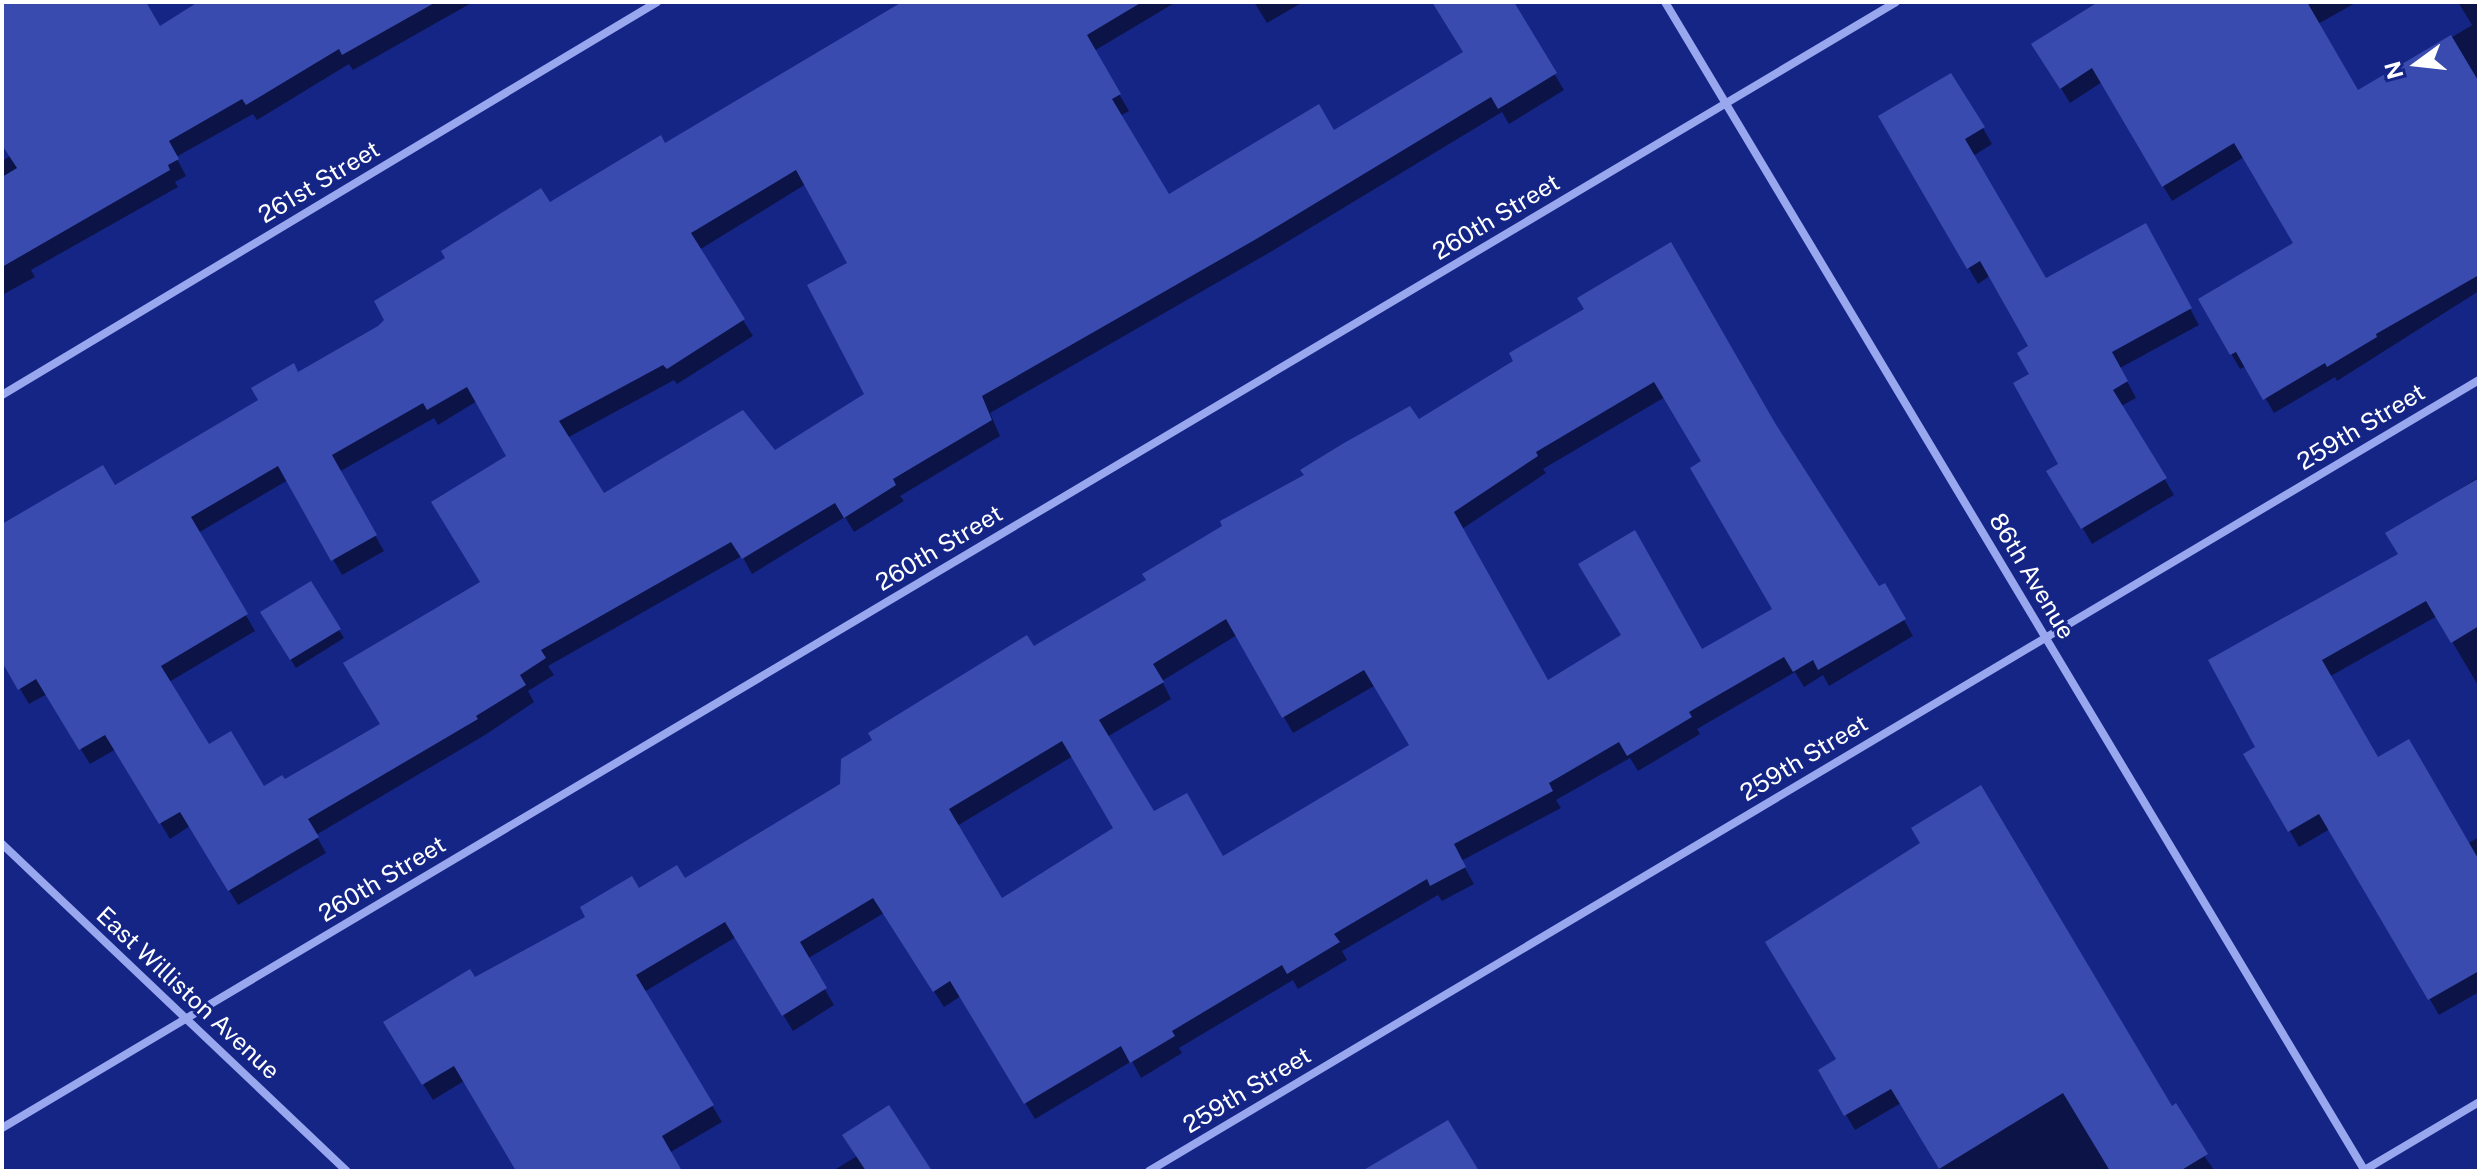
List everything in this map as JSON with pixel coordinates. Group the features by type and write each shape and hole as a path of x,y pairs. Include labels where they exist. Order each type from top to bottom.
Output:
{"street":[{"name":"261st Street","path":"2,395 657,2"},
{"name":"86th Avenue","path":"1665,2 2364,1171"},
{"name":"260th Street","path":"2,1128 1896,2"},
{"name":"259th Street","path":"1149,1171 2479,380"},
{"name":"East Williston Avenue","path":"2,844 346,1171"},
{"path":"2364,1171 2479,1102"}],"building":[{"path":"2,2 146,2 160,26 198,2 436,2 342,55 339,49 246,105 242,99 169,141 179,159 168,165 170,170 2,267 2,177 17,168 2,145"},
{"path":"902,2 1142,2 1087,35 1121,94 1112,99 1169,194 1319,104 1334,130 1463,52 1432,2 1514,2 1557,73 1498,109 1491,97 1258,238 982,396 992,420 893,479 896,485 844,518 835,503 742,559 731,542 541,650 546,658 520,675 526,685 476,716 478,719 308,819 319,837 228,891 180,812 159,824 105,735 79,750 36,679 18,690 2,662 2,524 103,465 115,485 258,400 251,388 294,363 298,372 378,326 384,320 374,301 445,258 441,251 541,188 550,202 661,135 665,143","holes":["796,170 847,263 807,285 864,394 775,450 743,410 604,493 559,421 663,365 667,369 745,319 691,233","467,387 506,456 431,502 480,582 343,663 380,724 285,779 282,775 264,786 231,731 209,744 161,666 248,614 191,517 278,466 331,561 377,535 332,455 423,403 427,410"]},
{"path":"2098,2 2307,2 2358,90 2451,35 2479,82 2479,275 2376,334 2377,337 2327,367 2325,363 2263,400 2236,352 2230,355 2198,299 2293,243 2234,143 2162,187 2092,68 2060,89 2031,44"},
{"path":"1951,73 1985,127 1965,139 2046,278 2146,223 2192,308 2112,352 2128,381 2113,390 2167,478 2081,529 2046,471 2058,464 2013,383 2029,374 2017,353 2028,346 1980,261 1967,269 1878,116"},
{"path":"1671,242 1775,423 1879,586 1885,583 1906,619 1818,670 1813,660 1793,672 1784,657 1689,712 1692,717 1627,756 1619,742 1549,783 1553,791 1454,844 1466,867 1430,886 1427,879 1334,934 1340,942 1287,974 1282,965 1172,1031 1175,1036 1130,1063 1121,1046 1024,1104 950,981 933,992 873,898 800,942 827,988 782,1016 725,922 636,975 714,1105 662,1136 682,1171 516,1171 454,1066 422,1085 383,1022 470,969 475,977 585,917 580,907 632,876 639,888 677,865 685,878 840,784 841,759 872,740 868,733 1027,635 1034,646 1146,580 1142,574 1222,526 1220,521 1304,475 1300,470 1344,443 1410,406 1419,419 1513,361 1509,353 1584,309 1577,298","holes":["1654,382 1701,461 1690,468 1772,609 1702,649 1635,530 1578,564 1621,635 1548,680 1454,512 1538,456 1536,452","1226,619 1282,718 1364,670 1409,745 1223,856 1187,793 1154,811 1099,720 1164,682 1153,664","1062,741 1113,828 1002,898 949,809"]},
{"path":"2479,478 2479,626 2451,643 2426,601 2322,660 2378,757 2409,739 2479,860 2479,971 2428,1000 2319,814 2288,832 2243,754 2255,747 2208,660 2398,554 2385,533"},
{"path":"311,581 341,629 290,660 260,612"},
{"path":"1981,785 2172,1106 2176,1103 2208,1154 2180,1171 2110,1171 2063,1093 1939,1169 1891,1089 1844,1116 1818,1070 1836,1059 1765,942 1920,843 1911,828"},
{"path":"889,1105 932,1171 866,1171 842,1135"},
{"path":"1448,1120 1479,1171 1362,1171"}]}
